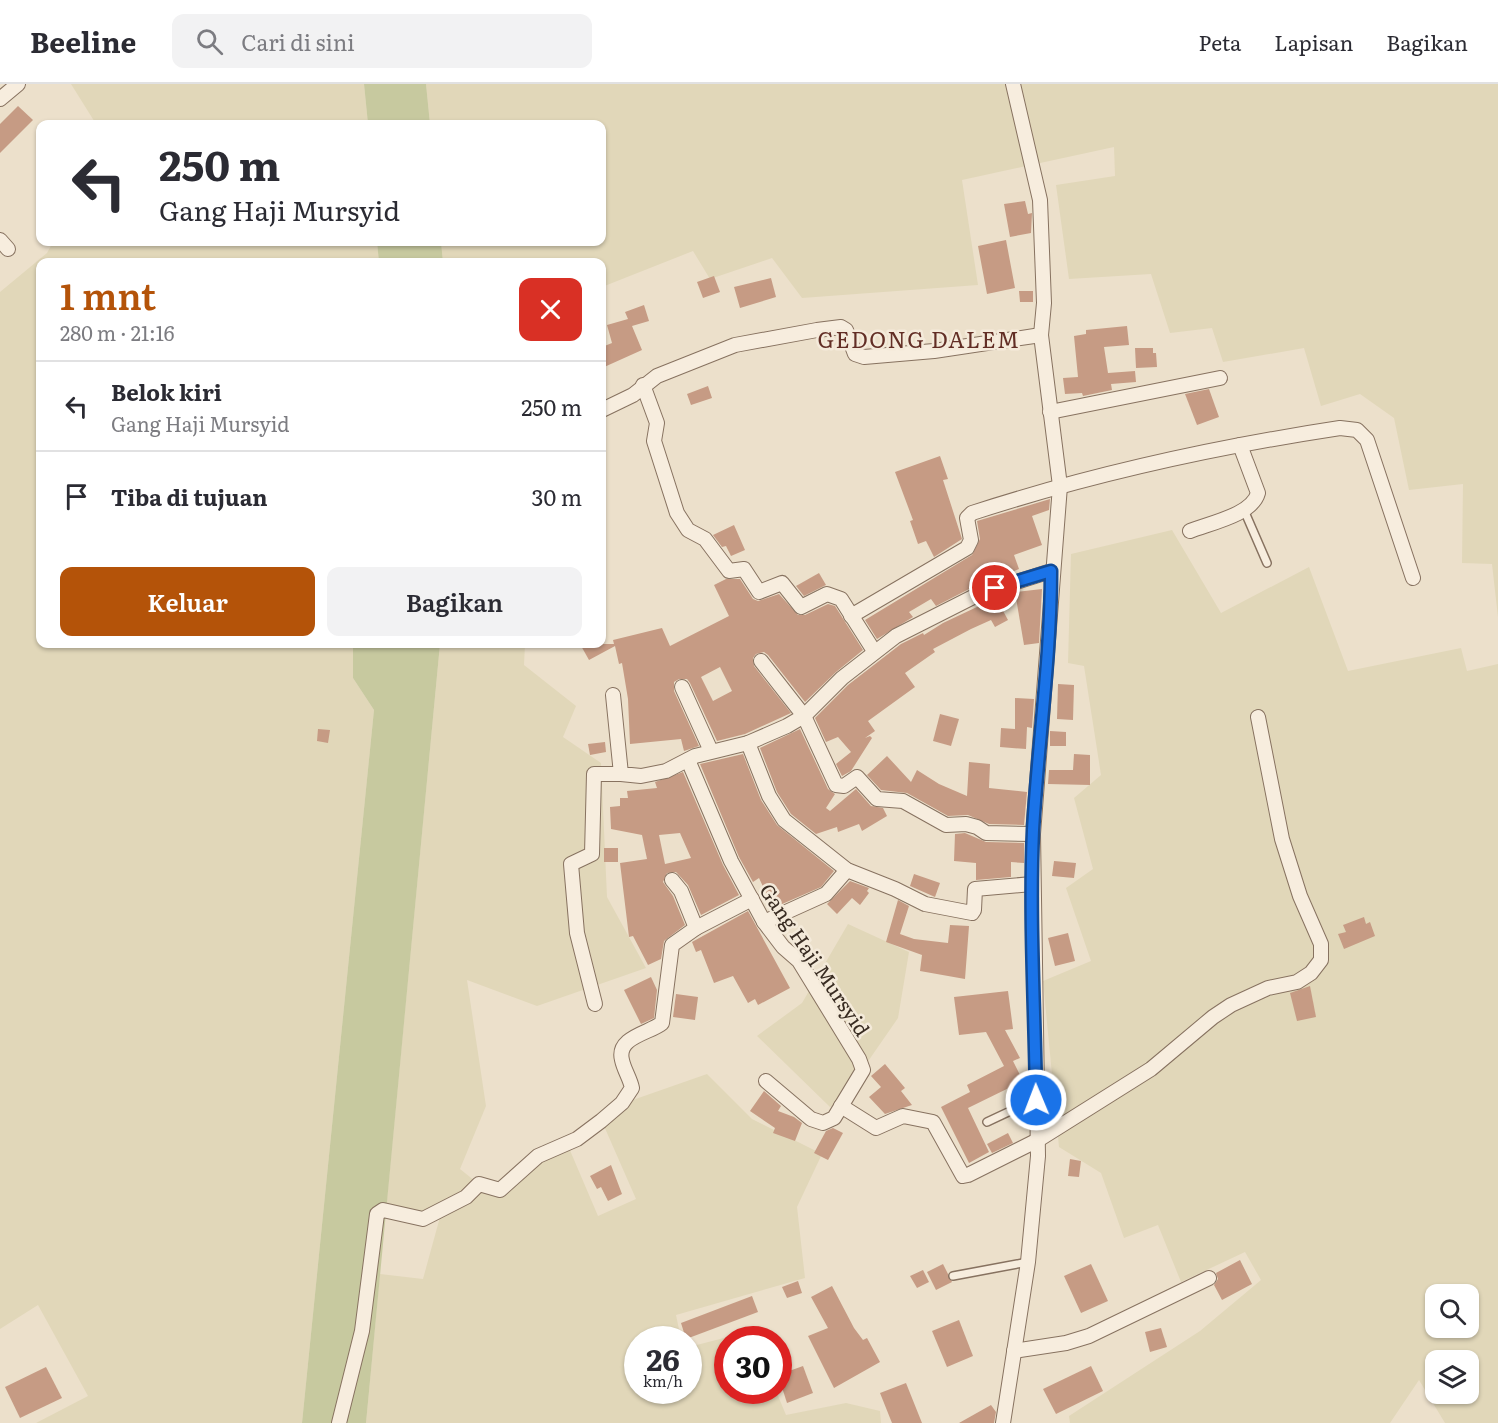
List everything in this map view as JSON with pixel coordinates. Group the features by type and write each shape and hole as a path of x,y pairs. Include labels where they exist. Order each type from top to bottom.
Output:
{"street":[{"path":"0,99 18,84"},
{"path":"1003,1423 1028,1262 1038,1140 1032,884 1033,834 1037,756 1051,608 1051,571 1060,486 1041,335 1044,303 1040,200 1013,84"},
{"path":"606,408 633,395 644,385 666,372 735,345 817,330 841,327 846,330 855,354 864,357 934,351 1041,335"},
{"path":"1050,412 1220,378"},
{"path":"644,385 657,423 654,441 657,453 677,513 688,530 705,539 729,571 744,569 759,592 782,583 801,607 832,594 841,599 874,651"},
{"path":"851,616 969,546 967,518 972,513 1060,486 1208,450 1340,428 1356,430 1363,435 1374,455 1413,578"},
{"path":"1190,531 1244,510 1256,501 1258,493 1240,445"},
{"path":"595,1004 577,933 572,864 592,854 594,774 636,776 666,771 711,751 748,743 804,716 842,678 896,636 956,604 1051,571"},
{"path":"761,661 804,716 837,785 844,786 857,777 877,800 903,801 946,825 977,826 986,833 1033,834"},
{"path":"682,687 711,751"},
{"path":"613,695 621,774"},
{"path":"841,1107 876,1128 903,1116 933,1122 963,1176 1038,1140 1151,1069 1213,1017 1231,1005 1268,988 1297,982 1311,973 1321,960 1321,944 1300,896 1282,839 1258,717"},
{"path":"748,743 769,796 784,820 847,870 925,904 972,913 975,908 975,889 1032,884"},
{"name":"Gang Haji Mursyid","path":"688,760 726,851 764,922 783,947 799,961 862,1065 861,1076 834,1118 823,1123 811,1119 766,1081"},
{"path":"764,922 826,894 847,870"},
{"path":"672,880 681,891 696,928"},
{"path":"339,1423 362,1331 377,1214 383,1210 423,1219 466,1197 479,1184 500,1190 533,1159 577,1139 610,1114 632,1088 622,1060 623,1050 630,1039 662,1023 672,945 696,928 752,899"},
{"path":"1014,1351 1066,1343 1089,1336 1209,1278"}],"lane":[{"path":"1244,510 1268,563"},
{"path":"987,1122 1036,1100"},
{"path":"953,1276 1028,1262"}],"shaded area":[{"path":"71,84 364,84 368,120 94,120"},
{"path":"426,84 1498,84 1498,617 1492,564 1462,563 1463,484 1409,490 1394,418 1360,394 1321,406 1304,348 1223,362 1212,328 1170,333 1151,274 1069,279 1056,185 1115,176 1114,147 962,180 978,285 802,298 772,258 710,279 693,251 606,285 606,258 443,258 441,246 606,246 606,120 430,120"},
{"path":"51,246 377,246 379,258 41,258"},
{"path":"36,262 36,648 353,648 353,678 374,710 302,1423 36,1423 88,1396 38,1305 0,1329 0,292"},
{"path":"1172,530 1221,613 1309,567 1348,671 1461,648 1467,671 1498,664 1498,1423 1445,1423 1434,1404 1479,1404 1479,1350 1425,1350 1425,1390 1419,1380 1390,1423 1070,1423 1069,1416 1200,1331 1261,1280 1245,1252 1181,1282 1158,1225 1124,1238 1101,1173 1059,1147 1043,981 1091,961 1066,888 1093,869 1074,798 1101,775 1084,666 1068,663 1071,554"},
{"path":"440,648 525,648 524,665 576,706 563,737 601,763 607,897 646,968 537,1006 467,980 486,1106 460,1169 491,1194 566,1141 598,1216 636,1199 604,1126 627,1102 707,1074 752,1119 822,1154 797,1207 805,1278 676,1315 678,1326 624,1326 624,1404 702,1404 702,1344 714,1341 714,1404 781,1404 786,1415 846,1403 880,1411 881,1423 366,1423 380,1274 423,1279 440,1217 386,1210"},
{"path":"848,924 909,952 898,1018 842,1099 830,1107 757,1036 802,1003"}],"green space":[{"path":"364,84 426,84 430,120 368,120"},
{"path":"377,246 441,246 443,258 379,258"},
{"path":"353,648 440,648 366,1423 302,1423 374,710 353,678"}],"building":[{"path":"18,106 33,120 0,153 0,124"},
{"path":"1025,201 1028,214 1032,213 1031,233 1010,237 1004,204"},
{"path":"1006,240 1015,288 987,294 978,246"},
{"path":"714,276 720,292 703,298 697,282"},
{"path":"771,278 776,297 740,308 734,287"},
{"path":"1019,291 1033,291 1033,302 1020,302"},
{"path":"644,305 649,321 632,326 642,350 606,366 606,345 612,343 607,325 628,319 625,312"},
{"path":"1127,326 1129,345 1104,347 1108,373 1135,371 1136,382 1111,384 1112,390 1083,396 1082,393 1065,394 1063,378 1078,377 1074,336 1086,334 1086,330"},
{"path":"1135,348 1153,348 1153,353 1156,353 1157,367 1136,368"},
{"path":"708,386 712,398 691,405 687,394"},
{"path":"1209,389 1219,417 1197,425 1185,394"},
{"path":"940,456 948,479 943,480 962,539 934,557 926,541 918,544 910,521 913,520 895,472"},
{"path":"1050,499 1049,510 1032,516 1042,545 1014,555 1019,569 975,586 936,606 931,599 909,612 913,617 877,639 865,620 972,555 980,539 977,521"},
{"path":"734,525 745,550 731,556 726,546 722,547 713,535"},
{"path":"819,573 826,585 804,596 796,586"},
{"path":"726,579 740,579 753,599 758,601 779,594 798,615 805,615 828,604 835,606 863,650 805,702 768,655 764,652 756,654 753,658 754,666 791,713 745,734 717,741 690,683 687,679 679,679 674,682 674,691 699,746 684,751 681,739 630,744 628,699 622,663 619,664 615,646 589,660 582,648 606,648 606,644 614,644 613,640 662,628 670,646 729,616 714,585","holes":["720,667 732,691 713,701 701,677"]},
{"path":"1042,589 1039,643 1024,645 1015,592"},
{"path":"996,598 1008,620 995,627 991,620 971,629 933,649 935,652 905,673 915,687 868,721 875,731 865,738 870,736 872,738 851,771 842,776 836,764 851,752 838,737 826,742 815,718 848,685 901,644 923,633 924,635 943,623"},
{"path":"1058,684 1074,685 1073,720 1057,719"},
{"path":"1015,698 1034,699 1032,728 1027,727 1026,749 1000,747 1001,728 1015,729"},
{"path":"940,714 959,719 951,746 933,741"},
{"path":"318,729 330,730 328,743 317,741"},
{"path":"800,729 828,789 835,794 826,808 830,811 856,789 871,806 883,808 887,816 862,831 859,824 838,832 837,827 816,834 791,814 777,792 760,748"},
{"path":"1050,731 1066,732 1066,746 1050,746"},
{"path":"605,742 606,752 590,755 588,744"},
{"path":"743,754 761,800 777,825 834,871 821,887 773,908 759,878 753,882 739,857 700,764"},
{"path":"1074,754 1090,755 1090,785 1048,784 1049,770 1073,770"},
{"path":"887,756 911,782 917,770 939,784 967,796 969,762 990,764 989,788 1027,792 1024,825 989,824 968,815 948,816 907,793 881,790 867,775"},
{"path":"683,772 723,865 739,895 701,915 688,885 676,872 667,873 663,882 673,896 685,925 664,941 661,959 648,965 633,936 629,937 620,863 647,859 642,835 611,829 610,807 620,806 620,798 628,798 627,791 657,788 655,782","holes":["680,833 691,858 665,864 659,835"]},
{"path":"965,833 986,842 1024,843 1024,863 1011,862 1011,877 976,880 976,863 954,861 955,834"},
{"path":"604,848 618,848 618,862 604,862"},
{"path":"1054,861 1076,863 1074,878 1052,876"},
{"path":"914,874 940,883 935,897 910,886"},
{"path":"850,881 869,888 867,891 869,893 860,905 852,898 837,914 827,904"},
{"path":"898,900 909,906 900,934 914,939 948,943 950,925 969,926 965,979 920,971 922,955 886,942"},
{"path":"748,911 790,988 758,1005 755,999 748,1003 733,976 714,983 701,950 696,952 692,942"},
{"path":"1364,917 1366,924 1370,922 1375,936 1344,949 1338,934 1346,932 1343,925"},
{"path":"1068,933 1075,961 1055,966 1048,938"},
{"path":"651,977 657,990 654,1018 641,1024 624,990"},
{"path":"1310,986 1316,1017 1297,1021 1290,993"},
{"path":"1008,991 1013,1029 1005,1030 1020,1058 1013,1061 1023,1081 968,1108 989,1152 969,1163 941,1107 970,1092 967,1085 1004,1066 986,1032 959,1035 954,997"},
{"path":"676,994 698,997 695,1020 673,1017"},
{"path":"885,1064 905,1088 901,1091 912,1105 885,1114 869,1097 881,1087 871,1076"},
{"path":"764,1091 781,1106 778,1111 802,1123 795,1141 773,1133 775,1128 750,1111"},
{"path":"833,1128 843,1133 828,1160 814,1153 826,1131"},
{"path":"1008,1133 1013,1143 992,1153 987,1144"},
{"path":"1070,1159 1081,1161 1079,1177 1068,1176"},
{"path":"611,1165 622,1194 608,1201 601,1187 597,1189 590,1176"},
{"path":"1240,1260 1252,1284 1222,1300 1214,1285 1218,1279 1216,1273"},
{"path":"943,1264 952,1282 936,1290 927,1272"},
{"path":"1091,1264 1108,1301 1081,1313 1064,1276"},
{"path":"923,1270 929,1282 917,1288 910,1276"},
{"path":"798,1281 802,1293 787,1298 782,1287"},
{"path":"832,1286 854,1328 863,1340 867,1338 880,1362 834,1388 808,1336 828,1328 811,1297"},
{"path":"752,1296 758,1312 721,1326 714,1326 714,1328 702,1333 702,1326 682,1326 681,1323"},
{"path":"959,1320 973,1356 947,1367 932,1331"},
{"path":"1161,1328 1167,1347 1150,1352 1145,1332"},
{"path":"803,1366 813,1393 792,1401 792,1370"},
{"path":"1091,1366 1103,1391 1056,1414 1043,1389"},
{"path":"46,1367 62,1398 20,1418 5,1387"},
{"path":"906,1383 922,1423 892,1423 880,1393"},
{"path":"991,1405 996,1412 994,1423 959,1423"}],"district":[{"name":"GEDONG DALEM","path":"919,338"}],"route":[{"path":"995,588 1051,571 1051,608 1037,756 1033,834 1036,1100"}]}
